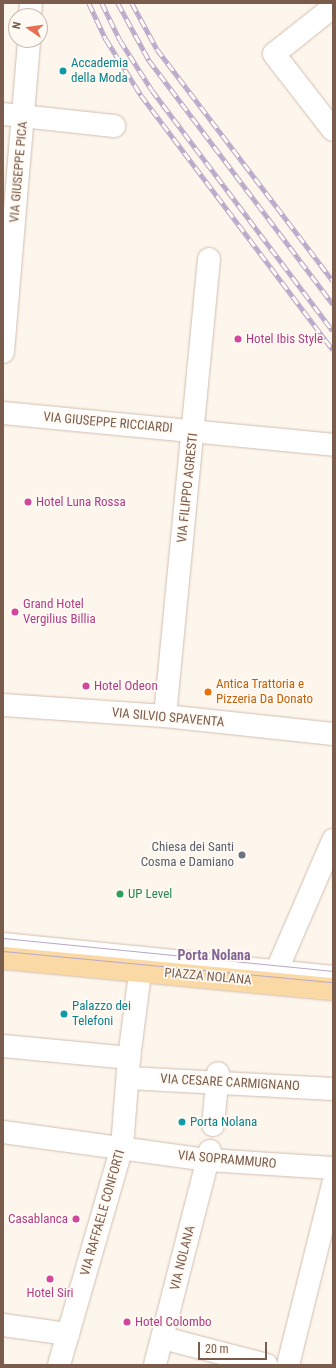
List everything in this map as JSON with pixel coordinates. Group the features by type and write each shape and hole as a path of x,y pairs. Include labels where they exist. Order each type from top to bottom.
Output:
{"main road":[{"name":"PIAZZA NOLANA","path":"3,958 141,964 275,978 333,989"}],"street":[{"path":"333,7 274,54 333,130"},
{"name":"VIA GIUSEPPE PICA","path":"3,352 24,116 28,48"},
{"path":"3,114 114,126"},
{"name":"VIA FILIPPO AGRESTI","path":"165,716 209,259"},
{"name":"VIA GIUSEPPE RICCIARDI","path":"3,413 193,430 333,445"},
{"name":"VIA SILVIO SPAVENTA","path":"3,705 165,716 333,734"},
{"path":"333,840 275,978 333,977"},
{"path":"3,944 141,964"},
{"name":"VIA RAFFAELE CONFORTI","path":"59,1365 122,1147 128,1068 141,964"},
{"name":"VIA CESARE CARMIGNANO","path":"3,1046 128,1068 332,1089"},
{"path":"213,1125 218,1078"},
{"name":"VIA SOPRAMMURO","path":"3,1133 122,1147 333,1168"},
{"name":"VIA NOLANA","path":"155,1365 209,1156"},
{"path":"288,1365 333,1184"},
{"path":"3,1325 68,1334"},
{"path":"163,1338 267,1365"}],"tram line":[{"path":"3,938 333,971"},
{"path":"3,951 333,982"}],"railway":[{"path":"89,3 106,39 141,95 333,350"},
{"path":"102,3 120,40 152,90 333,331"},
{"path":"118,3 149,60 333,304"},
{"path":"132,3 157,49 333,281"}],"place":[{"name":"Accademia della Moda","path":"63,71"},
{"name":"Hotel Ibis Style","path":"238,339"},
{"name":"Hotel Luna Rossa","path":"28,502"},
{"name":"Grand Hotel Vergilius Billia","path":"15,612"},
{"name":"Hotel Odeon","path":"86,686"},
{"name":"Antica Trattoria e Pizzeria Da Donato","path":"208,692"},
{"name":"Chiesa dei Santi Cosma e Damiano","path":"242,855"},
{"name":"UP Level","path":"120,894"},
{"name":"Palazzo dei Telefoni","path":"64,1014"},
{"name":"Porta Nolana","path":"182,1122"},
{"name":"Casablanca","path":"76,1219"},
{"name":"Hotel Siri","path":"50,1279"},
{"name":"Hotel Colombo","path":"127,1322"}],"district":[{"name":"Porta Nolana","path":"214,955"}]}
